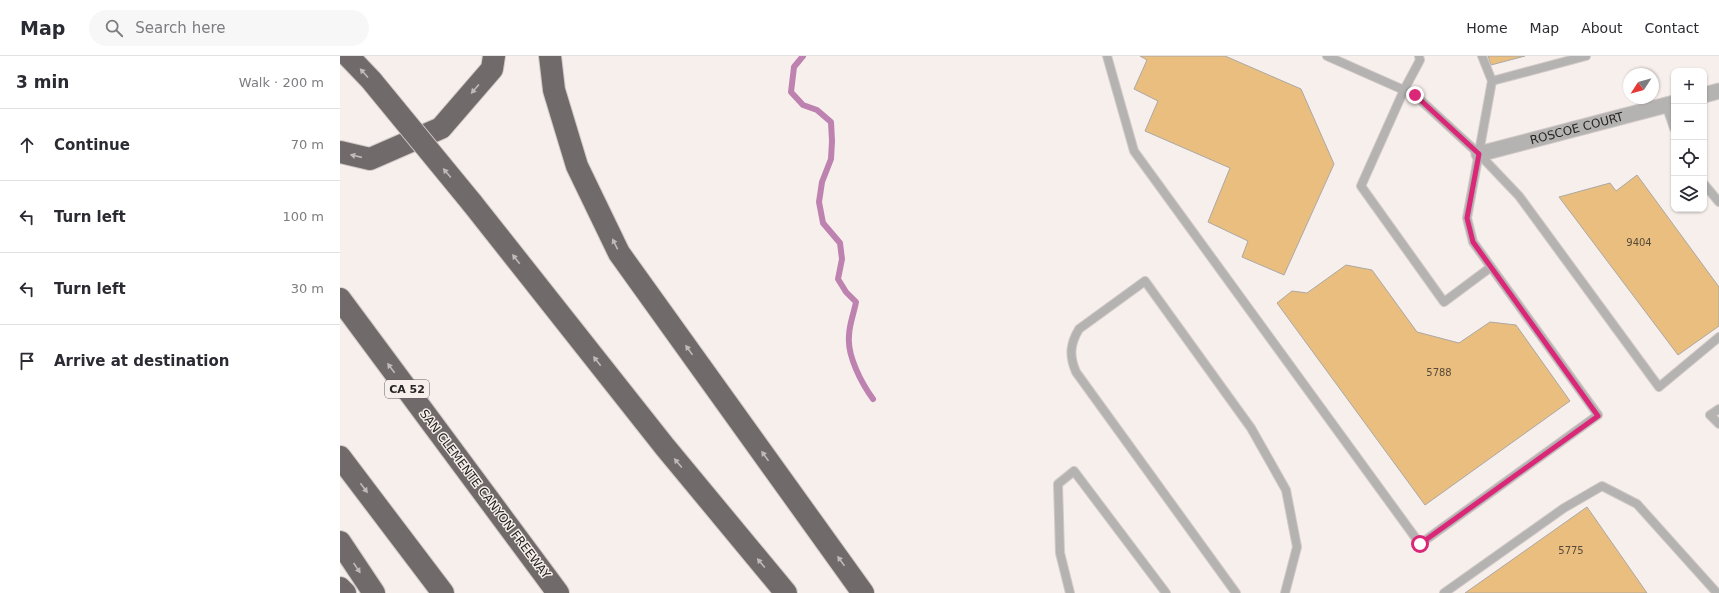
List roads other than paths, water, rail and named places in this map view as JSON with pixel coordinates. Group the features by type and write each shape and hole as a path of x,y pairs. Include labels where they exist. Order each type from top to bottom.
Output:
{"highway":[{"path":"348,56 370,80 472,203 665,447 786,593"},
{"path":"340,152 370,159 441,128 492,69 494,56"},
{"path":"550,56 554,90 577,166 619,253 863,593"},
{"name":"SAN CLEMENTE CANYON FREEWAY","path":"340,299 558,593"},
{"path":"340,457 443,593"},
{"path":"340,542 374,593"},
{"path":"340,588 345,593"}],"street":[{"path":"1707,94 1719,91"},
{"name":"ROSCOE COURT","path":"1479,154 1670,104"}],"lane":[{"path":"1107,56 1134,151 1420,544 1598,416 1473,242 1467,218 1492,81 1482,56"},
{"path":"1327,56 1415,95 1479,154 1519,196 1659,387 1719,337"},
{"path":"1419,56 1420,60 1404,90 1360,186 1444,302 1491,267"},
{"path":"1492,81 1586,56"},
{"path":"1707,188 1719,202"},
{"path":"1236,593 1076,372 1071,362 1070,350 1073,339 1079,329 1145,281 1251,428 1286,490 1297,547 1285,593"},
{"path":"1719,409 1710,415 1719,424"},
{"path":"1070,593 1060,553 1058,484 1074,471 1166,593"},
{"path":"1444,593 1564,508 1602,486 1637,504 1717,593"}],"waterway":[{"path":"803,56 794,67 791,92 803,105 817,110 831,122 831,159 822,182 819,202 823,223 840,243 842,259 838,279 846,292 856,302 849,332 850,352 860,378 873,399"}]}
